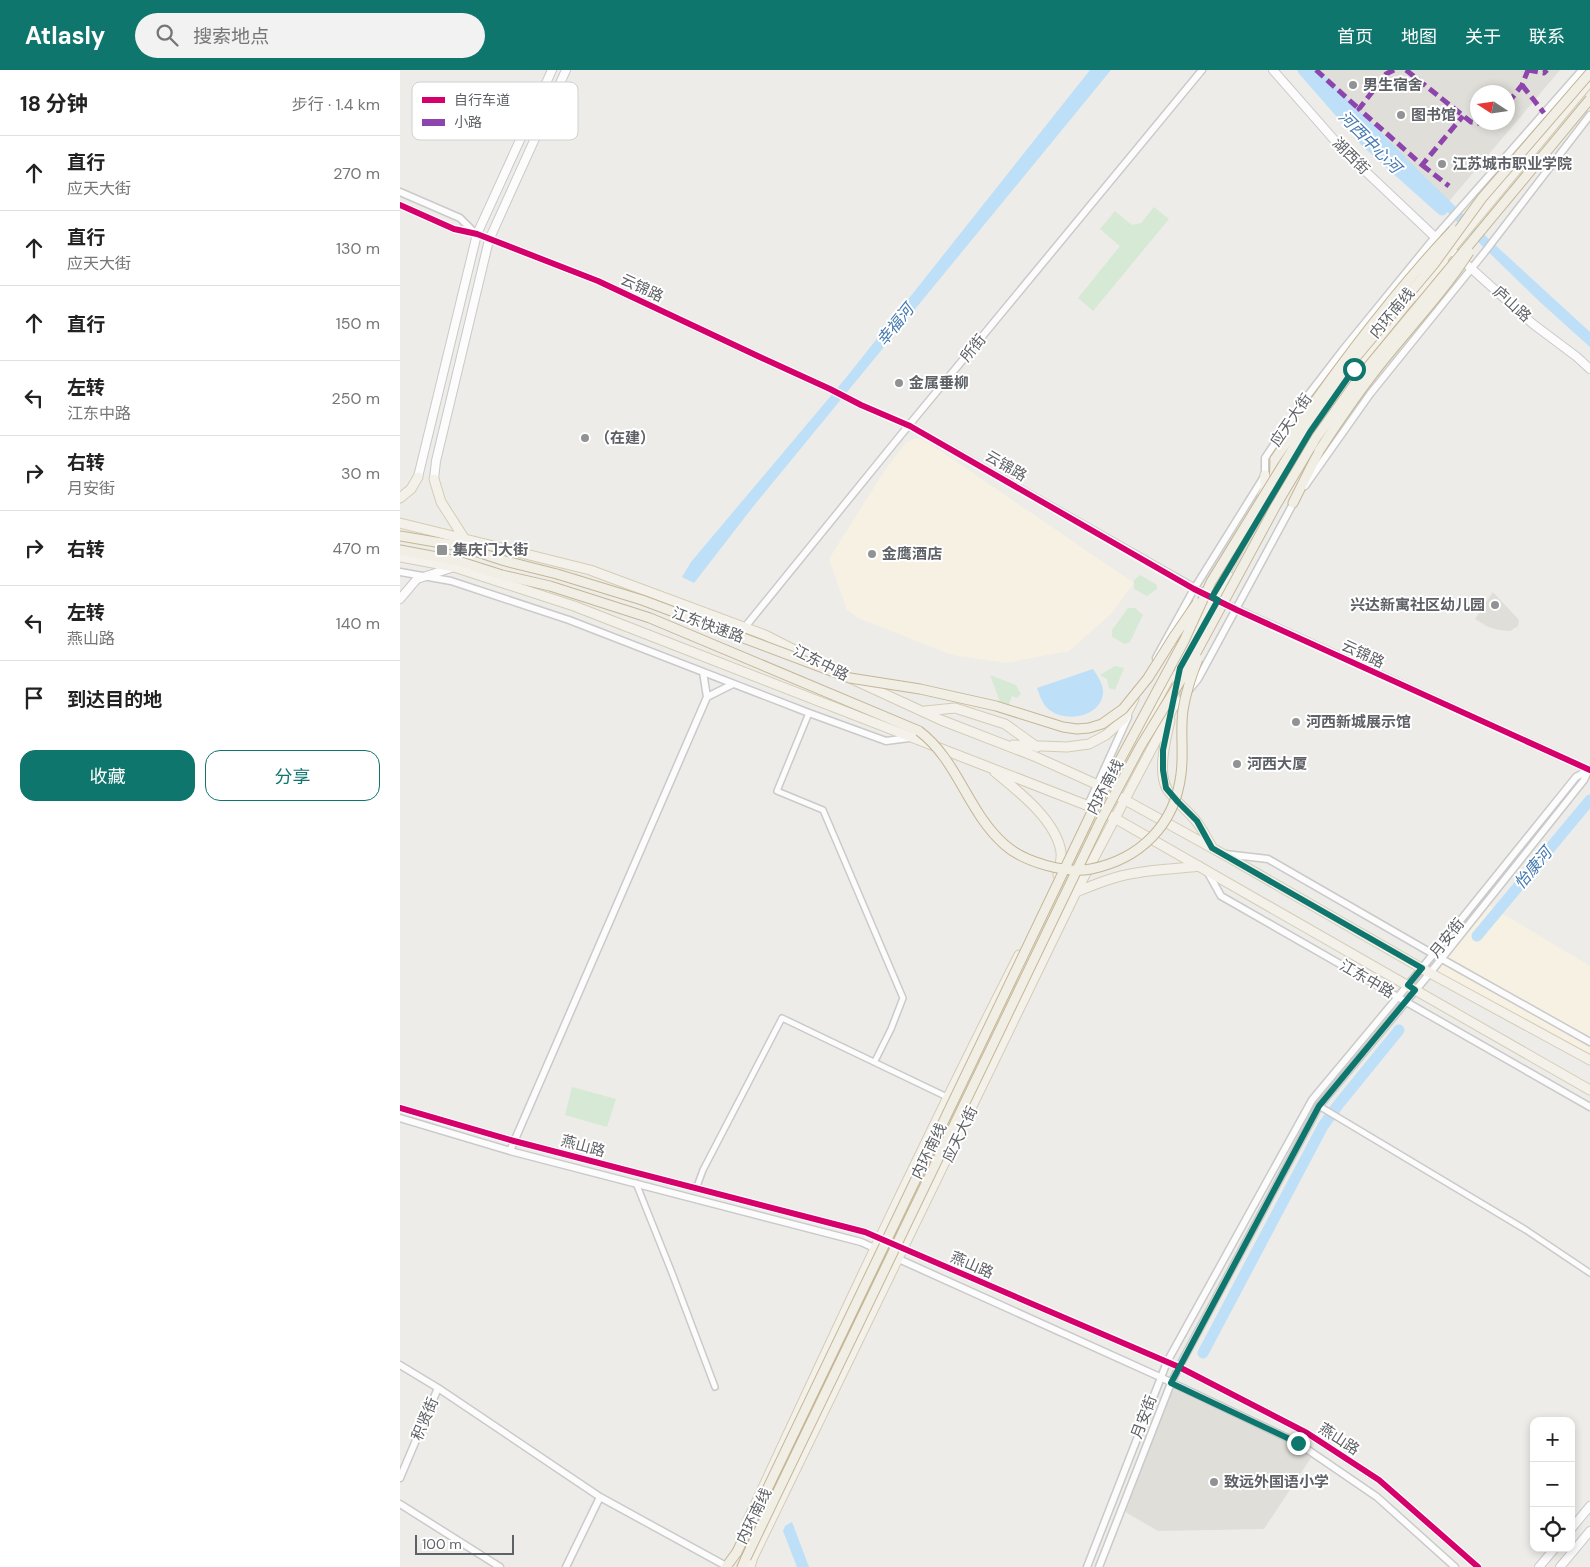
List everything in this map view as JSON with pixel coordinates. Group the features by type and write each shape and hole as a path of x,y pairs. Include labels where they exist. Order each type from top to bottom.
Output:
{"highway":[{"name":"内环南线","path":"727,1567 737,1552 1091,814 1184,641 1211,582 1310,421 1356,357 1434,264 1482,198 1590,73"},
{"name":"内环南线","path":"747,1564 1100,822 1140,747 1184,675 1275,507 1322,430 1362,374 1590,98"},
{"path":"1274,489 1275,459 1318,396 1429,255 1482,198"},
{"path":"1293,503 1319,451 1352,402 1455,274 1496,212"},
{"name":"江东快速路","path":"400,536 459,546 642,600 850,678 920,689 1016,712 1063,727 1077,729 1102,724 1123,709 1148,678 1211,582"},
{"name":"江东快速路","path":"400,550 458,561 502,575 550,586 650,618 932,740 948,760 959,782 988,827 1005,845 1016,853 1035,862 1050,866 1085,870 1105,866 1126,858 1157,833 1170,813 1178,794 1181,773 1183,711 1190,680 1218,612"}],"main road":[{"path":"547,82 552,70"},
{"path":"561,82 566,70"},
{"name":"湖西街","path":"1273,70 1344,150 1435,237"},
{"name":"应天大街","path":"747,1564 899,1259 1076,892 1171,712 1180,668 1215,599 1312,433 1356,371 1590,81"},
{"name":"应天大街","path":"727,1567 878,1239 947,1097 1058,878 1110,791 1274,489 1310,432 1354,369 1590,88"},
{"path":"400,498 411,489 418,477 477,234 520,140"},
{"path":"464,538 440,502 434,479 436,462 489,240 534,140"},
{"name":"庐山路","path":"1435,237 1533,324 1590,369"},
{"path":"1215,599 1264,490 1265,475"},
{"name":"江东中路","path":"400,523 590,570 765,634 866,686 923,712 1005,745 1110,791 1426,971 1590,1060"},
{"name":"江东中路","path":"400,557 454,567 574,606 916,734 989,767 1088,805 1115,818 1590,1090"},
{"path":"400,599 417,579 454,567"},
{"path":"1005,745 1068,747 1089,744 1106,735 1124,718 1144,679"},
{"path":"923,712 954,708 998,721 1037,747"},
{"path":"1171,712 1163,750 1163,770 1166,788 1197,821 1212,848"},
{"path":"989,767 1013,786 1045,819 1055,836 1061,853 1058,878"},
{"path":"1076,892 1100,882 1138,872 1203,868"},
{"path":"1575,1524 1590,1506"},
{"path":"1560,1567 1590,1531"},
{"path":"1539,1567 1552,1552"}],"street":[{"name":"所街","path":"745,627 1202,70"},
{"name":"应天大街","path":"1088,805 1144,679 1194,588 1265,475 1265,458 1302,403 1342,351 1435,237 1582,70"},
{"name":"应天大街","path":"1171,712 1198,679 1237,610 1293,503 1370,394 1590,115"},
{"name":"云锦路","path":"400,192 460,218 477,234"},
{"name":"云锦路","path":"400,204 454,229 477,234 598,281 861,405 910,426 1215,599 1590,769"},
{"path":"400,572 451,581 570,620 886,741 916,734"},
{"path":"510,1151 707,697 703,672"},
{"path":"707,697 733,684"},
{"path":"809,713 777,792 823,810 903,998 891,1030 875,1061"},
{"path":"1426,971 1441,959 1584,780 1590,769"},
{"name":"月安街","path":"1087,1567 1167,1362 1312,1100 1398,996 1411,987 1426,971 1433,954 1576,778 1590,769"},
{"path":"1088,805 1090,822"},
{"name":"江东中路","path":"1223,854 1268,859 1590,1042"},
{"name":"江东中路","path":"1203,868 1221,896 1590,1106"},
{"path":"1099,1567 1179,1367 1320,1106 1406,1001 1411,987"},
{"path":"696,1189 703,1170 782,1018 947,1097"},
{"path":"1320,1106 1526,1230 1590,1273"},
{"name":"燕山路","path":"400,1108 514,1141 865,1232 903,1250 1179,1367 1307,1433 1379,1480 1478,1567"},
{"name":"燕山路","path":"400,1118 510,1151 861,1242 1160,1377 1298,1443 1377,1497 1456,1567"},
{"path":"636,1183 715,1387"},
{"path":"400,1365 438,1388 600,1497 727,1567"},
{"name":"积贤街","path":"400,1478 438,1388"},
{"path":"566,1567 600,1497"},
{"path":"400,1504 500,1567"}],"shaded area":[{"name":"江苏城市职业学院","path":"1311,70 1560,70 1515,123 1515,85 1470,85 1470,130 1509,130 1445,206"},
{"path":"916,438 923,439 1134,583 1112,613 1069,651 1006,663 952,655 858,618 847,610 829,559 885,470 906,442"},
{"name":"兴达新寓社区幼儿园","path":"1493,592 1519,620 1518,626 1510,631 1488,627 1475,619"},
{"path":"1485,903 1590,966 1590,1060 1430,973"},
{"name":"致远外国语小学","path":"1171,1383 1314,1453 1264,1529 1158,1531 1122,1510"}],"green space":[{"path":"1154,207 1169,219 1093,311 1078,298 1120,246 1100,229 1115,211 1132,225 1141,223"},
{"path":"1140,575 1157,585 1157,589 1147,596 1134,589 1134,580"},
{"path":"1128,608 1135,608 1143,615 1130,642 1125,644 1112,637 1112,630"},
{"path":"1115,666 1124,668 1115,690 1109,688 1107,679 1100,675"},
{"path":"990,675 1016,685 1021,694 1017,698 1012,696 1007,710 1003,710"},
{"path":"572,1087 616,1099 607,1127 565,1115"}],"water":[{"name":"幸福河","path":"1090,70 1111,70 752,508 694,583 682,577 691,562 845,379"},
{"path":"1300,70 1319,70 1493,243 1590,332 1590,347 1356,128"},
{"path":"1093,669 1103,690 1102,699 1098,706 1091,711 1084,715 1058,715 1051,711 1042,701 1037,688"},
{"path":"792,1522 809,1567 797,1567 783,1531 785,1526"}],"waterway":[{"name":"河西中心河","path":"1303,70 1366,142 1442,210"},
{"name":"怡康河","path":"1477,936 1590,800"},
{"name":"怡康河","path":"1203,1353 1323,1126 1399,1030"}],"marked path":[{"path":"1316,70 1359,109"},
{"path":"1394,70 1386,74 1359,109 1422,165 1463,116"},
{"path":"1406,70 1470,121"},
{"path":"1528,70 1544,73 1547,70"},
{"path":"1515,94 1522,85 1528,70"},
{"path":"1522,85 1544,113"},
{"path":"1422,165 1449,186"}],"cycle path":[{"path":"400,205 454,229 477,234 598,281 861,405 910,426 1194,589 1590,770"},
{"path":"400,1108 514,1141 865,1232 1179,1367 1307,1433 1379,1480 1478,1567"}],"place":[{"name":"男生宿舍","path":"1353,85"},
{"name":"图书馆","path":"1401,115"},
{"name":"江苏城市职业学院","path":"1442,164"},
{"name":"金属垂柳","path":"899,383"},
{"name":"（在建）","path":"585,438"},
{"name":"集庆门大街","path":"442,550"},
{"name":"金鹰酒店","path":"872,554"},
{"name":"兴达新寓社区幼儿园","path":"1495,605"},
{"name":"河西新城展示馆","path":"1296,722"},
{"name":"河西大厦","path":"1237,764"},
{"name":"致远外国语小学","path":"1214,1482"}],"route":[{"path":"1298,1443 1171,1383 1319,1106 1415,990 1408,985 1422,968 1212,848 1197,821 1166,788 1163,770 1163,750 1180,668 1218,600 1212,597 1274,489 1310,432 1354,369"}]}
